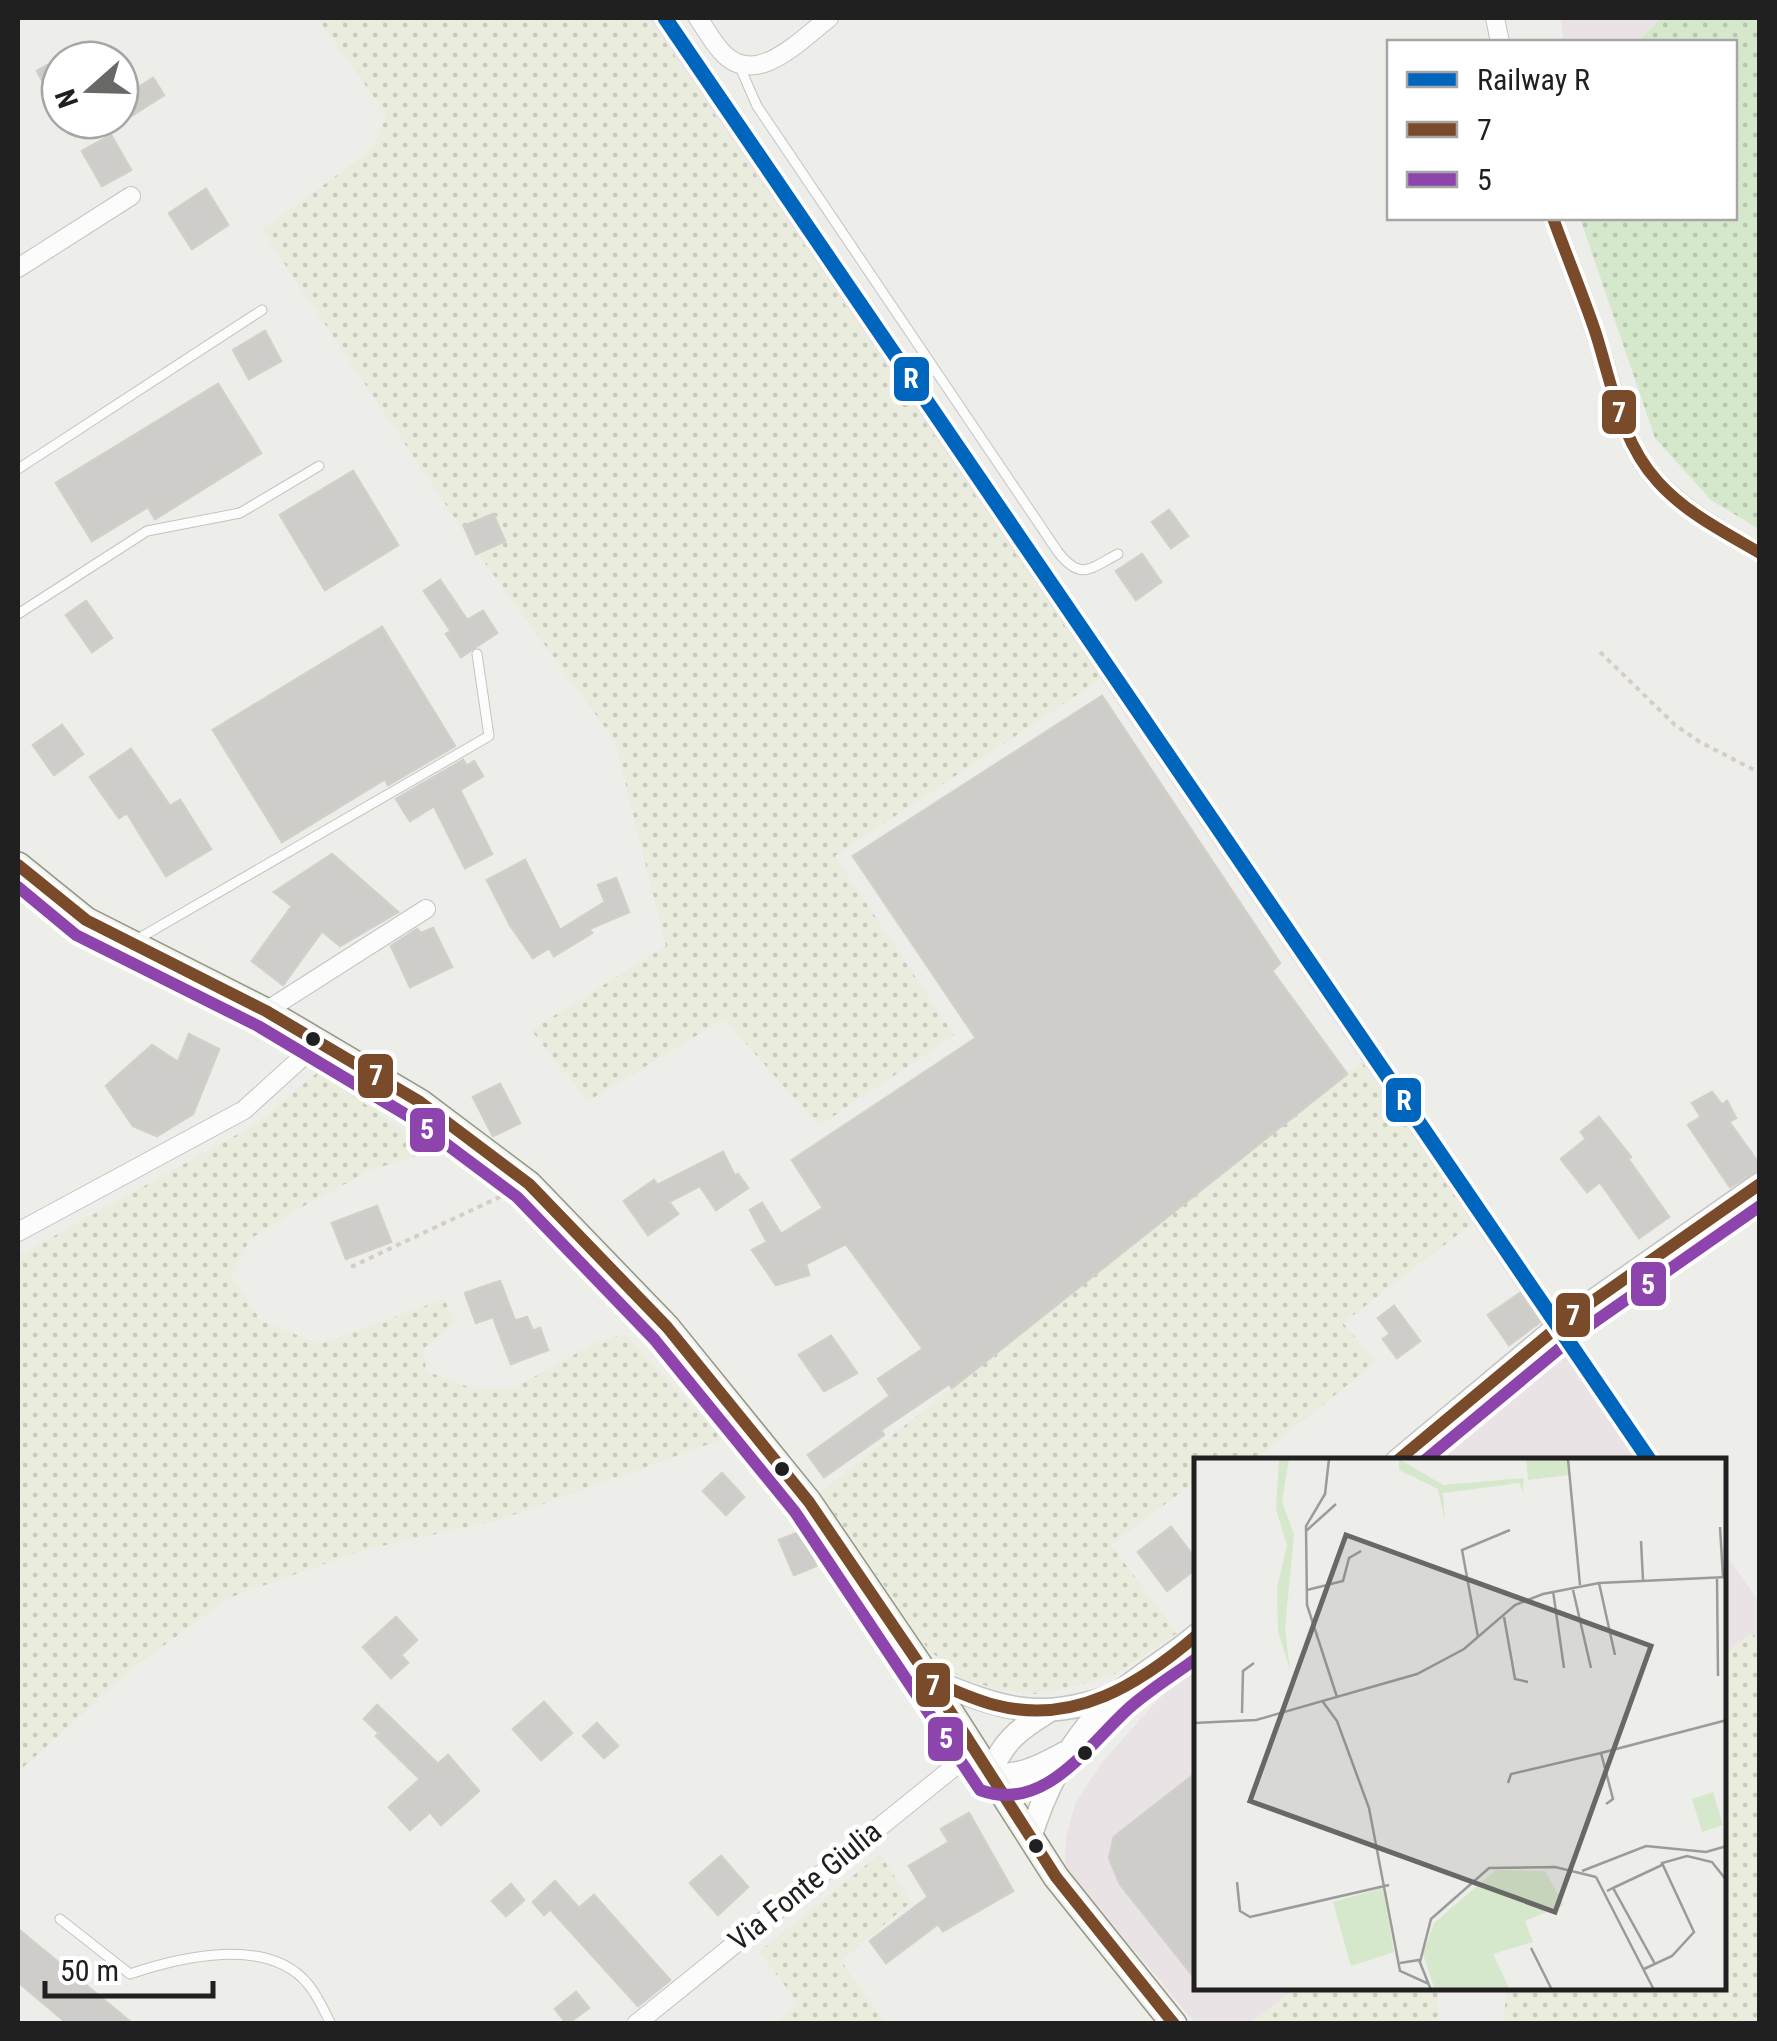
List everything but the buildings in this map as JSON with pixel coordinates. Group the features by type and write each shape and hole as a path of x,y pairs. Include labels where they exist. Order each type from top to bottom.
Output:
{"main road":[{"path":"18,865 86,920 266,1011 420,1102 529,1184 667,1327 809,1502 930,1680 1030,1838 1174,2024"}],"street":[{"path":"698,18 722,52 739,65 756,66 779,56 829,18"},
{"path":"18,268 132,196"},
{"path":"1554,220 1598,340 1625,429 1638,455 1658,482 1685,506 1760,553"},
{"path":"266,1011 426,908"},
{"path":"18,1232 244,1110 320,1041"},
{"path":"1402,1458 1566,1320 1760,1184"},
{"path":"1030,1838 1065,1754 1117,1694 1194,1637"},
{"path":"930,1680 1001,1706 1047,1712"},
{"path":"1065,1754 1028,1772 990,1775 1006,1742 1020,1729 1047,1712 1117,1694"},
{"name":"Via Fonte Giulia","path":"636,2024 975,1750"}],"lane":[{"path":"739,65 756,106 1064,560 1072,569 1083,572 1118,554"},
{"path":"18,469 262,310"},
{"path":"18,614 147,531 240,513 319,466"},
{"path":"130,944 489,736 477,654"},
{"path":"60,1919 130,1974 173,1959 229,1954 279,1961 307,1982 331,2024"}],"path":[{"path":"1600,652 1675,725 1760,773"},
{"path":"351,1267 529,1184"}],"shaded area":[{"path":"317,18 649,18 1101,679 835,856 954,1035 819,1126 724,1019 588,1101 531,1030 666,946 615,741 482,559 262,230 371,150 387,115"},
{"path":"649,18 677,18 1558,1308 1540,1322"},
{"path":"1561,18 1661,18 1639,40 1563,40"},
{"path":"1362,1062 1473,1223 1343,1323 1376,1362 1257,1458 1194,1458 1194,1482 1111,1545 1177,1633 1117,1673 1035,1694 962,1679 927,1648 820,1493"},
{"path":"318,1072 433,1150 372,1170 250,1239 231,1275 261,1321 320,1344 444,1299 456,1323 424,1348 426,1371 474,1389 516,1387 593,1344 625,1334 723,1439 499,1520 364,1550 229,1598 133,1668 18,1772 18,1256 258,1123"},
{"path":"1576,1335 1660,1458 1430,1458"},
{"path":"1727,1556 1760,1603 1759,1643 1751,1633 1727,1652"},
{"path":"1752,1632 1760,1644 1759,2023 1503,2023 1507,1991 1727,1991 1727,1652"},
{"path":"1194,1666 1194,1991 1292,1991 1250,2023 1195,2023 1065,1867 1066,1839 1075,1803 1103,1761"},
{"path":"880,1854 911,1902 841,1961 885,2023 776,2023 799,2004 759,1952"},
{"path":"1292,1991 1437,1991 1439,2023 1250,2023"}],"green space":[{"path":"1661,18 1759,18 1759,529 1711,500 1655,438 1581,220 1737,220 1737,40 1639,40"}],"rail line":[{"name":"R","path":"665,18 1648,1458"}],"transit line":[{"name":"7","path":"1554,220 1596,334 1626,431 1645,466 1681,503 1760,553"},
{"name":"7","path":"18,865 86,920 266,1011 420,1102 529,1184 667,1327 809,1502 930,1680 1056,1877 1174,2024"},
{"name":"5","path":"18,887 76,935 258,1026 410,1117 517,1197 654,1339 795,1512 980,1790 1003,1795 1025,1793 1045,1784 1081,1757 1136,1702 1194,1660"},
{"name":"7","path":"1401,1458 1566,1320 1760,1184"},
{"name":"5","path":"1428,1458 1577,1334 1760,1206"},
{"name":"7","path":"930,1680 995,1705 1052,1710 1079,1705 1129,1684 1194,1637"}]}
